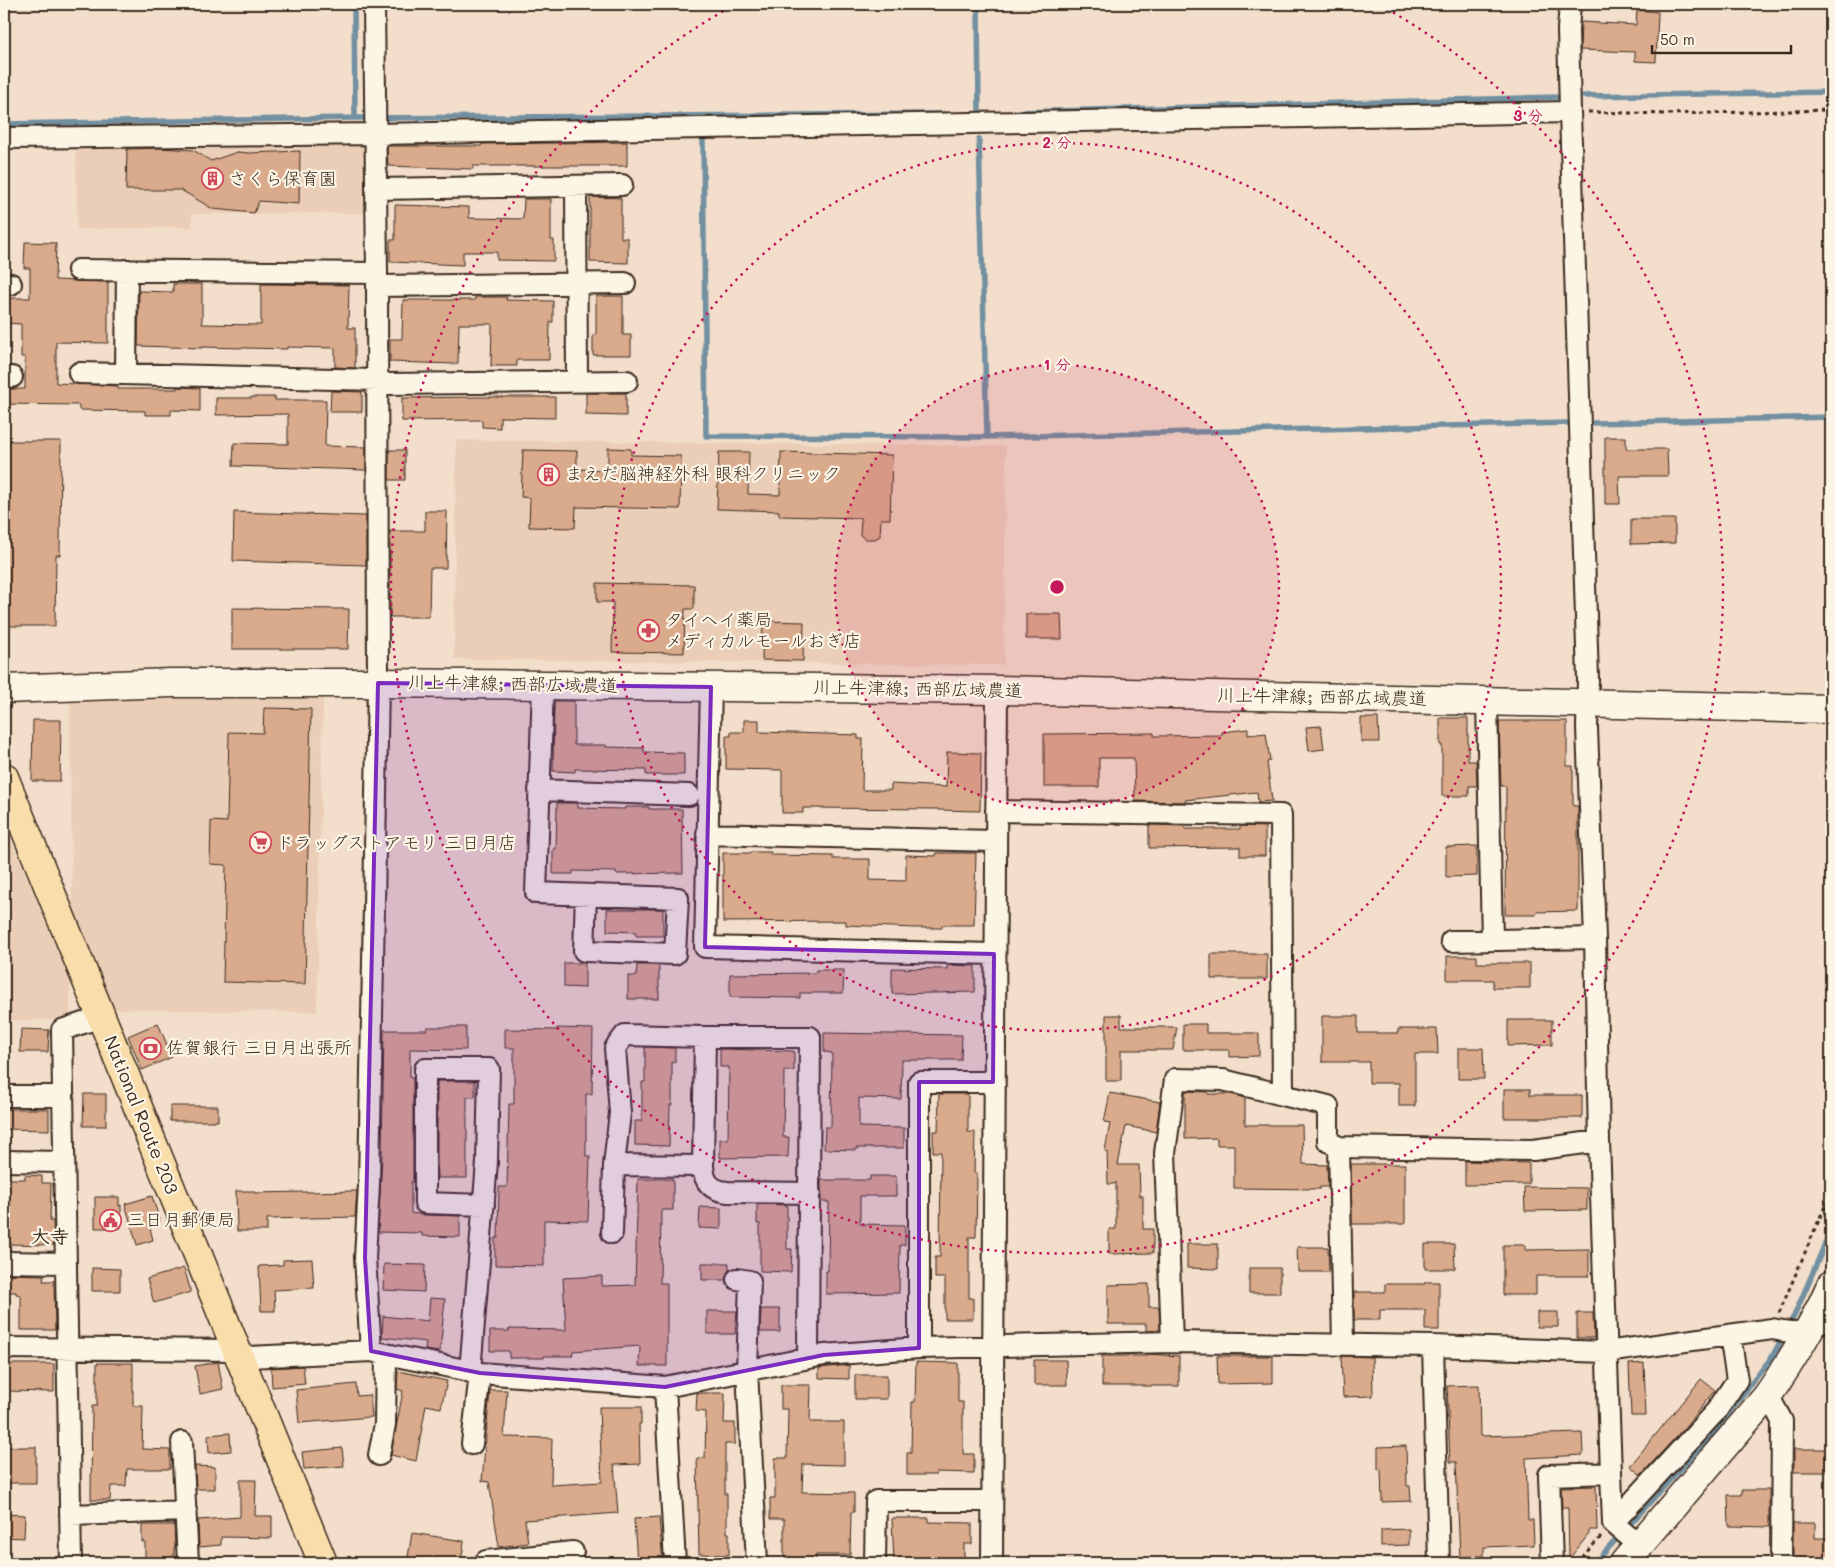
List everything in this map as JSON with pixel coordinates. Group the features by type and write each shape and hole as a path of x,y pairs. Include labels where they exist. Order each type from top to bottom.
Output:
{"highway":[{"name":"National Route 203","path":"4,777 323,1563"}],"main road":[{"name":"川上牛津線; 西部広域農道","path":"4,689 171,683 378,683 997,690 1831,709"},
{"path":"1632,1555 1768,1395 1812,1329 1831,1285"}],"street":[{"path":"374,4 378,280 378,683 369,1174 365,1258 379,1353 385,1424 379,1455"},
{"path":"1570,4 1568,29 1570,112 1606,1352 1613,1523 1632,1555"},
{"path":"4,138 377,134 1570,112"},
{"path":"576,186 577,381"},
{"path":"377,189 622,186"},
{"path":"78,270 127,270 378,280 577,284 626,283"},
{"path":"126,374 127,270"},
{"path":"79,373 378,380 388,384 627,381"},
{"path":"543,685 536,893 678,898 675,954 584,951 586,895"},
{"path":"711,687 705,948 994,954"},
{"path":"992,1563 993,1082 997,690"},
{"path":"1488,701 1492,940"},
{"path":"540,790 689,795"},
{"path":"996,812 1281,815 1283,1095"},
{"path":"707,834 995,841"},
{"path":"1451,941 1595,938"},
{"path":"71,1563 62,1030 101,1017"},
{"path":"612,1233 614,1165 620,1113 615,1048 625,1034 705,1037 810,1037 808,1357"},
{"path":"705,1037 703,1177 708,1185 716,1190 727,1192 810,1193"},
{"path":"472,1444 487,1162 488,1069 425,1068 425,1203 484,1204"},
{"path":"1172,1342 1165,1153 1175,1079 1222,1080 1328,1106 1328,1141 1338,1147 1532,1150 1599,1141"},
{"path":"920,1348 919,1082 993,1082"},
{"path":"4,1096 63,1096"},
{"path":"1338,1147 1343,1345"},
{"path":"4,1161 64,1162"},
{"path":"614,1165 703,1166"},
{"path":"4,1262 65,1263"},
{"path":"737,1279 750,1281 747,1370 757,1563"},
{"path":"4,1348 237,1350 249,1357 379,1353 475,1373 665,1387 808,1357 920,1348 1172,1342 1433,1346 1606,1352 1772,1329 1812,1329"},
{"path":"1613,1523 1717,1410 1737,1380 1730,1335"},
{"path":"1433,1346 1439,1563"},
{"path":"665,1387 675,1563"},
{"path":"1768,1395 1782,1421 1781,1563"},
{"path":"182,1442 188,1563"},
{"path":"1552,1563 1549,1475 1611,1473"},
{"path":"875,1563 876,1501 992,1501"},
{"path":"70,1515 186,1511"},
{"path":"486,1563 486,1561 573,1552"}],"path":[{"path":"1570,112 1667,114 1831,110"},
{"path":"1772,1329 1831,1192"},
{"path":"1576,1563 1613,1523"}],"highlighted area":[{"path":"378,683 711,687 705,947 994,954 993,1082 919,1082 919,1348 824,1355 665,1387 480,1373 371,1351 365,1258"}],"shaded area":[{"path":"366,145 366,213 192,214 192,227 77,229 76,148"},
{"path":"456,440 1006,446 1004,665 454,659"},
{"path":"323,697 317,1012 112,1009 72,916 70,699"},
{"path":"4,823 70,979 70,1020 4,1020"}],"building":[{"path":"1637,10 1658,12 1656,62 1635,61 1635,52 1580,50 1581,22 1636,25"},
{"path":"627,142 627,166 473,166 473,169 388,166 387,146 481,146 482,144"},
{"name":"さくら保育園","path":"127,149 193,150 211,161 237,152 300,151 299,204 259,201 254,213 213,209 181,190 126,190"},
{"path":"590,197 621,198 621,238 628,238 628,263 590,262"},
{"path":"524,199 551,199 551,240 554,240 554,261 497,260 497,252 463,252 463,265 390,262 390,240 395,240 395,205 469,207 469,218 523,219"},
{"path":"25,242 56,243 55,280 108,282 108,343 56,342 56,383 118,386 118,389 200,388 200,411 171,410 171,415 145,415 145,411 79,410 79,405 4,404 4,389 25,389 25,357 21,357 21,324 4,323 4,298 30,298 30,268 24,268"},
{"path":"173,284 202,284 202,324 261,325 261,284 349,285 348,328 355,328 355,368 335,367 335,348 138,346 139,291 173,292"},
{"path":"596,296 623,296 623,335 631,335 631,355 593,355 593,335 596,335"},
{"path":"475,297 507,297 506,300 553,301 553,322 550,322 549,360 517,360 517,366 491,366 492,324 459,324 458,364 390,362 390,339 402,339 403,300 475,300"},
{"path":"331,391 362,392 362,412 330,412"},
{"path":"586,393 626,393 626,416 586,415"},
{"path":"275,397 275,400 326,400 325,446 366,447 366,470 233,466 234,443 288,444 288,414 216,415 216,398"},
{"path":"555,397 555,418 500,417 500,428 482,427 482,420 402,421 402,398"},
{"path":"1605,437 1626,437 1626,449 1667,449 1668,476 1619,476 1620,504 1605,504"},
{"path":"7,441 61,441 60,555 56,555 55,626 4,626"},
{"path":"608,448 631,449 631,455 681,456 680,509 576,507 575,528 529,527 530,498 521,497 523,450 577,451 577,469 608,470"},
{"path":"389,450 405,450 405,480 389,480"},
{"path":"719,452 749,452 748,494 780,495 781,452 892,455 890,519 881,519 880,536 875,539 865,539 860,535 861,518 779,516 779,511 717,509"},
{"path":"425,511 447,511 446,568 430,568 429,617 390,617 390,531 425,531"},
{"path":"234,512 366,516 366,565 233,561"},
{"path":"1631,519 1675,519 1675,543 1631,544"},
{"name":"タイヘイ薬局 メディカルモールおぎ店","path":"597,583 694,585 694,609 685,609 684,653 612,652 613,602 597,602"},
{"path":"232,608 349,609 348,649 232,649"},
{"path":"1026,614 1061,614 1062,639 1026,639"},
{"path":"763,621 804,622 803,661 762,660"},
{"path":"554,701 574,701 574,745 606,745 606,747 644,748 644,752 684,753 684,775 646,775 646,770 575,769 575,772 553,771"},
{"name":"ドラッグストアモリ 三日月店","path":"264,708 311,709 305,984 223,982 226,865 210,864 211,821 227,822 229,732 263,733"},
{"path":"1361,718 1378,718 1379,742 1361,742"},
{"path":"1440,718 1468,718 1468,761 1476,761 1477,786 1469,786 1469,796 1442,796"},
{"path":"33,720 61,720 60,781 32,781"},
{"path":"744,720 759,720 759,732 858,735 858,739 863,739 862,790 891,790 891,784 946,787 947,752 981,753 980,811 803,808 803,813 782,813 782,770 726,769 726,736 731,736 731,732 744,732"},
{"path":"1499,721 1567,721 1567,766 1573,766 1573,806 1578,806 1578,911 1536,912 1536,915 1505,915 1506,786 1501,786"},
{"path":"1321,726 1324,749 1309,751 1306,727"},
{"path":"1248,729 1248,735 1266,733 1270,761 1267,762 1272,801 1258,802 1257,792 1185,800 1185,802 1135,801 1134,758 1099,758 1099,787 1044,787 1044,734 1154,733 1154,736 1222,735 1222,732"},
{"path":"557,803 578,803 578,808 625,809 625,807 649,807 649,809 682,809 683,873 616,874 616,872 573,871 573,874 553,874 553,849 556,849"},
{"path":"1149,825 1185,826 1185,829 1240,829 1240,826 1265,827 1265,856 1240,856 1240,847 1149,848"},
{"path":"1477,846 1477,876 1446,877 1446,847"},
{"path":"771,852 771,855 833,856 833,859 870,859 870,880 906,881 906,855 936,856 936,853 976,853 974,925 942,925 942,928 914,928 846,925 846,921 723,922 723,853"},
{"path":"607,909 663,909 663,936 636,936 636,932 607,931"},
{"path":"1211,954 1267,954 1267,979 1211,979"},
{"path":"1447,956 1477,956 1477,963 1530,963 1530,988 1493,988 1493,980 1447,980"},
{"path":"564,963 585,963 585,988 564,987"},
{"path":"637,965 659,965 659,999 628,999 628,976 636,976"},
{"path":"947,965 975,966 975,992 892,994 892,968 947,969"},
{"path":"816,970 844,970 843,993 800,993 800,998 730,997 730,974 816,973"},
{"path":"1106,1015 1121,1015 1121,1027 1177,1027 1173,1050 1121,1050 1121,1081 1106,1081"},
{"path":"1322,1016 1358,1016 1358,1033 1398,1033 1398,1029 1437,1029 1438,1054 1415,1054 1415,1106 1399,1106 1399,1083 1369,1083 1369,1062 1322,1062"},
{"path":"1508,1020 1552,1020 1552,1045 1508,1046"},
{"path":"158,1023 172,1057 142,1070 128,1036"},
{"path":"1183,1024 1206,1024 1206,1033 1259,1033 1259,1056 1229,1057 1229,1050 1183,1050"},
{"path":"427,1027 466,1027 466,1050 410,1049 410,1078 413,1078 413,1182 411,1182 411,1213 460,1216 460,1237 422,1236 422,1233 378,1232 382,1156 384,1030 427,1030"},
{"path":"557,1028 593,1029 592,1094 586,1094 586,1156 590,1156 588,1221 544,1220 544,1266 495,1265 495,1238 498,1238 499,1187 507,1187 509,1104 514,1104 514,1048 505,1048 505,1029 557,1030"},
{"path":"21,1029 49,1030 48,1052 20,1052"},
{"path":"824,1033 962,1035 961,1060 902,1060 901,1099 859,1098 859,1127 904,1128 904,1148 824,1149 825,1127 831,1127 832,1053 824,1052"},
{"path":"645,1047 675,1048 675,1062 672,1062 672,1105 670,1105 669,1146 635,1145 635,1121 642,1121 642,1082 645,1082"},
{"path":"1458,1048 1483,1048 1484,1079 1458,1079"},
{"path":"720,1049 794,1051 794,1071 784,1071 783,1137 789,1137 788,1157 720,1158 720,1139 728,1139 729,1067 720,1067"},
{"path":"437,1081 475,1081 475,1097 467,1097 467,1178 437,1178"},
{"path":"1504,1089 1530,1089 1530,1095 1582,1095 1582,1118 1504,1118"},
{"path":"1185,1091 1231,1094 1245,1098 1245,1125 1302,1125 1303,1164 1327,1165 1328,1187 1320,1187 1320,1189 1234,1188 1234,1145 1217,1145 1217,1138 1185,1139"},
{"path":"1110,1093 1160,1102 1156,1132 1126,1126 1118,1165 1139,1165 1140,1196 1143,1196 1143,1229 1153,1229 1153,1253 1109,1254 1109,1229 1116,1229 1116,1182 1108,1184 1107,1152 1105,1151 1110,1123 1104,1122"},
{"path":"84,1094 106,1094 106,1126 83,1126"},
{"path":"939,1094 968,1094 968,1132 975,1132 974,1173 977,1173 976,1237 969,1237 969,1298 973,1298 973,1319 945,1319 945,1278 935,1278 935,1257 940,1257 941,1152 933,1152 933,1131 938,1131"},
{"path":"170,1106 218,1106 218,1121 170,1121"},
{"path":"4,1109 49,1109 49,1130 4,1129"},
{"path":"1465,1161 1529,1163 1529,1184 1465,1185"},
{"path":"1351,1164 1405,1164 1405,1224 1352,1224"},
{"path":"25,1175 42,1176 42,1183 51,1183 50,1221 53,1221 54,1245 4,1244 4,1179 25,1179"},
{"path":"870,1176 896,1176 896,1196 860,1196 860,1224 905,1225 905,1245 900,1245 899,1293 826,1294 829,1202 821,1202 821,1180 870,1180"},
{"path":"638,1179 673,1179 673,1210 661,1210 660,1283 667,1283 667,1366 639,1366 640,1346 573,1351 572,1356 544,1356 544,1358 509,1358 509,1351 490,1351 490,1331 509,1331 509,1329 566,1330 563,1278 602,1276 602,1286 635,1285"},
{"path":"1524,1187 1587,1188 1587,1210 1525,1211"},
{"path":"236,1191 254,1191 254,1193 357,1191 355,1217 267,1219 267,1231 237,1231"},
{"path":"152,1196 160,1221 149,1224 153,1240 137,1245 125,1204"},
{"path":"95,1197 119,1197 121,1228 95,1228"},
{"path":"757,1204 787,1205 787,1249 792,1249 791,1272 760,1271 760,1224 757,1224"},
{"path":"700,1207 721,1208 721,1229 699,1228"},
{"path":"1187,1244 1218,1244 1218,1269 1187,1268"},
{"path":"1425,1244 1454,1244 1455,1269 1425,1269"},
{"path":"1503,1245 1525,1245 1525,1250 1589,1249 1589,1276 1536,1276 1536,1295 1503,1295"},
{"path":"1297,1247 1328,1247 1329,1272 1298,1272"},
{"path":"312,1259 314,1288 274,1290 275,1311 261,1311 259,1266 283,1265 283,1260"},
{"path":"702,1263 729,1263 726,1280 702,1280"},
{"path":"384,1264 425,1265 424,1292 383,1290"},
{"path":"92,1268 120,1269 120,1291 92,1291"},
{"path":"184,1268 191,1292 154,1303 147,1279"},
{"path":"1249,1268 1280,1268 1280,1293 1249,1293"},
{"path":"4,1274 44,1275 43,1281 54,1281 55,1330 21,1330 21,1295 16,1294 16,1292 4,1292"},
{"path":"1425,1282 1439,1282 1439,1330 1425,1330 1425,1310 1380,1310 1380,1320 1354,1320 1354,1292 1385,1292 1385,1284 1425,1284"},
{"path":"1149,1284 1149,1307 1159,1307 1160,1330 1146,1331 1146,1324 1108,1324 1108,1285"},
{"path":"430,1298 445,1299 440,1352 425,1350 426,1342 382,1337 383,1316 428,1321"},
{"path":"761,1309 780,1309 780,1332 760,1332"},
{"path":"707,1311 737,1311 735,1334 707,1334"},
{"path":"1537,1312 1558,1312 1558,1327 1537,1327"},
{"path":"1577,1313 1593,1313 1594,1338 1577,1338"},
{"path":"1147,1354 1179,1356 1179,1386 1102,1386 1102,1356 1147,1356"},
{"path":"1217,1356 1273,1356 1273,1383 1218,1384"},
{"path":"1341,1356 1372,1357 1373,1396 1343,1397"},
{"path":"1034,1360 1066,1360 1067,1385 1034,1385"},
{"path":"218,1362 223,1389 200,1394 195,1366"},
{"path":"916,1362 958,1363 958,1402 963,1402 963,1454 974,1454 974,1473 936,1472 936,1475 907,1475 907,1453 911,1453 912,1402 915,1402"},
{"path":"97,1363 133,1363 133,1406 143,1406 142,1449 170,1450 170,1469 127,1469 126,1486 111,1486 110,1500 91,1500 92,1406 97,1406"},
{"path":"1644,1363 1646,1416 1631,1416 1629,1364"},
{"path":"5,1364 54,1364 54,1392 5,1391"},
{"path":"849,1365 849,1379 819,1378 819,1368"},
{"path":"303,1366 305,1384 272,1387 271,1368"},
{"path":"398,1371 447,1381 441,1408 426,1405 416,1461 391,1455 403,1391 397,1389"},
{"path":"855,1375 887,1375 887,1399 855,1399"},
{"path":"1701,1379 1715,1390 1684,1428 1641,1475 1630,1466"},
{"path":"356,1384 357,1396 370,1395 372,1417 299,1423 296,1390"},
{"path":"781,1385 811,1385 810,1422 844,1422 844,1465 803,1464 802,1492 854,1493 854,1512 851,1512 850,1555 816,1555 816,1563 784,1563 784,1519 770,1519 770,1498 775,1498 775,1458 787,1458 788,1409 781,1409"},
{"path":"1479,1385 1480,1436 1582,1433 1583,1455 1526,1458 1528,1520 1533,1520 1534,1545 1484,1547 1484,1556 1460,1557 1456,1462 1450,1462 1447,1386"},
{"path":"490,1390 507,1390 504,1437 552,1438 551,1485 602,1482 599,1407 641,1407 641,1424 639,1424 640,1464 614,1465 618,1513 525,1520 528,1543 499,1547 489,1482 482,1481"},
{"path":"697,1393 725,1393 724,1423 735,1423 735,1444 725,1444 725,1494 727,1494 729,1555 699,1554 697,1458 705,1458 706,1412 696,1411"},
{"path":"230,1433 231,1451 209,1453 208,1435"},
{"path":"1406,1446 1407,1486 1410,1486 1411,1501 1382,1502 1381,1469 1378,1470 1378,1447"},
{"path":"4,1447 36,1447 36,1483 4,1483"},
{"path":"342,1448 344,1466 304,1469 302,1452"},
{"path":"1794,1449 1831,1449 1831,1472 1794,1472"},
{"path":"195,1466 215,1467 215,1489 196,1489"},
{"path":"240,1480 256,1480 255,1516 272,1516 272,1538 221,1537 221,1545 199,1547 198,1520 240,1517"},
{"path":"1596,1486 1597,1530 1589,1530 1589,1534 1569,1559 1568,1508 1562,1508 1561,1487"},
{"path":"1742,1490 1769,1490 1769,1527 1729,1526 1728,1495 1742,1495"},
{"path":"4,1514 25,1515 24,1538 4,1537"},
{"path":"659,1517 663,1563 637,1563 634,1519"},
{"path":"892,1518 929,1518 929,1522 972,1523 972,1544 964,1544 964,1563 894,1563"},
{"path":"1793,1523 1815,1523 1815,1538 1831,1538 1831,1563 1793,1563"},
{"path":"142,1525 174,1525 174,1563 145,1563 145,1542 142,1542"},
{"path":"1409,1529 1409,1545 1381,1546 1381,1530"},
{"path":"412,1533 464,1541 461,1563 407,1563"}],"waterway":[{"path":"354,4 355,118"},
{"path":"978,4 979,113"},
{"path":"1584,96 1831,92"},
{"path":"1018,112 1557,97"},
{"path":"4,124 355,118 944,114"},
{"path":"703,138 706,436 987,437 1569,423"},
{"path":"979,139 987,437"},
{"path":"1594,423 1831,417"},
{"path":"1595,1563 1715,1430 1772,1357 1795,1314 1831,1230"}],"place":[{"name":"さくら保育園","path":"213,179"},
{"name":"まえだ脳神経外科 眼科クリニック","path":"549,474"},
{"name":"タイヘイ薬局 メディカルモールおぎ店","path":"649,630"},
{"name":"ドラッグストアモリ 三日月店","path":"260,843"},
{"name":"佐賀銀行 三日月出張所","path":"150,1048"},
{"name":"三日月郵便局","path":"111,1220"}],"district":[{"name":"大寺","path":"50,1236"}]}
